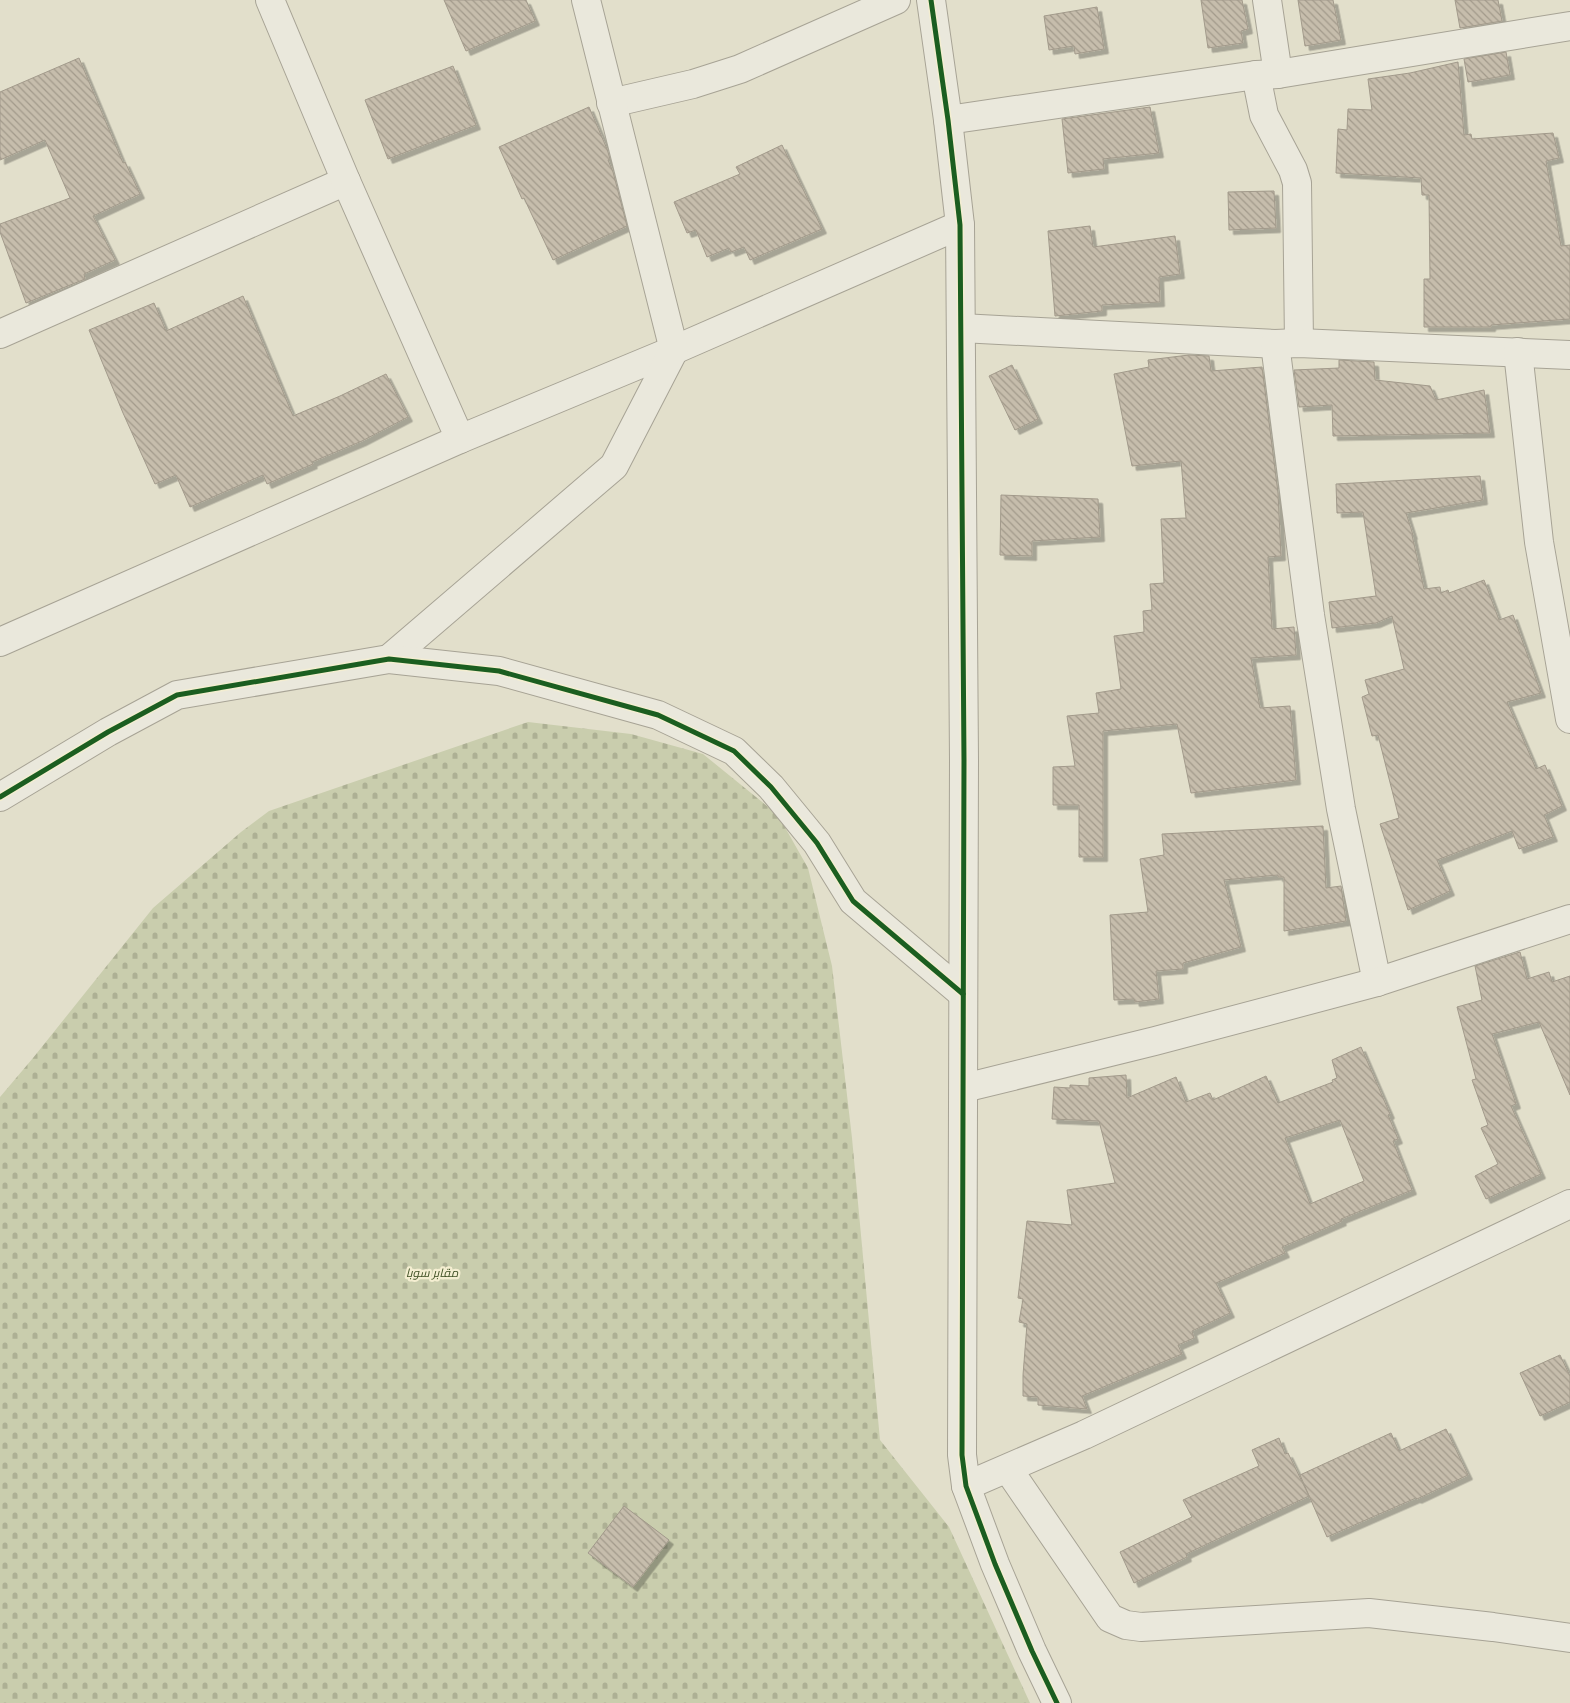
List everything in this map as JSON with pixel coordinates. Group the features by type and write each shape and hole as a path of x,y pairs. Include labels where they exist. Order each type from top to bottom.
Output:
{"street":[{"path":"270,0 346,181 460,439"},
{"path":"389,659 614,466 674,350 586,0"},
{"path":"612,103 693,84 740,69 896,0"},
{"path":"930,0 948,120 960,225 964,1088 962,1456 966,1486 995,1564 1032,1651 1057,1703"},
{"path":"1267,0 1267,75 1264,115 1293,170 1297,183 1287,344 1311,625 1341,809 1377,982"},
{"path":"948,120 1267,75 1570,26"},
{"path":"0,334 346,181"},
{"path":"0,642 460,439 674,350 960,225"},
{"path":"961,328 1287,344 1570,355"},
{"path":"1518,352 1539,542 1570,719"},
{"path":"0,797 108,732 177,695 389,659 499,671 658,715 734,751 771,788 817,843 852,901 963,994"},
{"path":"964,1088 1155,1041 1377,982 1570,919"},
{"path":"966,1486 1084,1435 1570,1204"},
{"path":"1008,1469 1110,1618 1126,1625 1141,1627 1369,1613 1570,1638"}],"green space":[{"name":"مقابر سوبا","path":"528,722 631,734 703,754 778,815 808,868 832,966 852,1138 880,1440 949,1527 1030,1703 0,1703 0,1097 153,908 241,832 269,811"}],"building":[{"path":"444,0 526,0 535,21 466,51"},
{"path":"1201,0 1242,0 1248,29 1241,31 1243,43 1208,48"},
{"path":"1298,0 1333,0 1341,40 1305,46"},
{"path":"1455,0 1498,0 1502,21 1460,28"},
{"path":"1097,7 1104,49 1075,54 1074,46 1049,50 1044,16"},
{"path":"1506,52 1510,75 1468,82 1464,59"},
{"path":"79,58 123,163 125,162 140,194 93,216 115,260 84,274 85,279 26,303 0,232 0,224 70,198 45,140 0,160 0,92"},
{"path":"1458,62 1464,135 1471,134 1472,139 1553,133 1559,158 1546,161 1561,246 1570,245 1570,319 1491,325 1491,327 1424,327 1424,279 1430,279 1429,195 1422,195 1421,178 1336,173 1338,129 1347,130 1348,109 1372,110 1368,79 1410,73"},
{"path":"453,66 476,125 388,159 365,100"},
{"path":"589,107 607,149 610,159 608,160 627,226 553,260 524,198 522,199 499,147"},
{"path":"1150,107 1159,153 1103,159 1104,169 1068,173 1062,119"},
{"path":"782,145 822,229 750,260 744,247 731,252 729,248 707,257 696,230 687,233 674,202 740,174 736,167"},
{"path":"1274,191 1276,228 1229,230 1228,192"},
{"path":"1090,226 1093,247 1175,236 1180,274 1159,277 1160,302 1102,305 1102,311 1055,316 1048,231"},
{"path":"243,296 293,416 386,374 408,417 362,441 267,484 263,475 190,507 176,475 155,484 89,330 154,303 166,331"},
{"path":"1189,355 1209,356 1211,371 1262,367 1278,493 1281,556 1268,557 1272,629 1294,627 1296,655 1251,658 1260,708 1290,706 1296,780 1191,793 1177,724 1103,731 1103,857 1079,857 1079,805 1053,805 1053,767 1075,766 1067,716 1099,713 1096,693 1121,689 1114,636 1144,632 1143,611 1152,610 1150,584 1164,583 1161,519 1186,518 1181,461 1132,466 1114,374 1149,367 1148,360"},
{"path":"1339,360 1374,362 1375,380 1430,386 1436,400 1484,390 1490,433 1333,436 1332,405 1299,407 1294,370 1339,368"},
{"path":"1012,365 1038,419 1015,430 989,376"},
{"path":"1480,476 1483,500 1406,513 1413,535 1424,589 1440,587 1441,593 1448,590 1449,593 1484,580 1499,620 1513,615 1541,693 1507,702 1536,769 1545,765 1562,806 1544,815 1553,837 1519,849 1512,831 1437,860 1450,891 1408,910 1380,824 1399,818 1378,735 1372,736 1362,697 1369,694 1365,680 1404,669 1392,616 1376,623 1332,628 1329,602 1376,596 1363,512 1337,513 1336,484"},
{"path":"1001,495 1098,499 1100,537 1032,541 1032,556 1000,555"},
{"path":"1323,826 1326,888 1341,886 1346,921 1284,931 1284,877 1278,877 1278,875 1224,880 1241,947 1183,963 1183,969 1156,971 1159,999 1135,1002 1134,999 1114,1000 1110,915 1148,912 1140,859 1164,855 1162,834"},
{"path":"1520,952 1527,979 1549,972 1552,982 1570,976 1570,1095 1539,1022 1492,1034 1516,1104 1511,1106 1541,1174 1486,1199 1475,1176 1498,1164 1481,1128 1488,1125 1472,1080 1476,1079 1457,1007 1482,1000 1475,966"},
{"path":"1361,1047 1390,1114 1388,1115 1398,1139 1393,1141 1412,1190 1341,1219 1342,1221 1282,1247 1285,1253 1216,1283 1230,1313 1192,1331 1194,1338 1178,1345 1182,1354 1082,1396 1087,1409 1038,1405 1038,1397 1023,1396 1027,1324 1019,1322 1023,1299 1018,1298 1027,1221 1072,1225 1067,1190 1115,1183 1099,1121 1052,1119 1054,1087 1070,1088 1070,1085 1089,1086 1089,1078 1126,1075 1127,1098 1176,1077 1186,1102 1210,1093 1213,1100 1266,1076 1278,1103 1333,1082 1332,1080 1337,1078 1332,1060","holes":["1340,1120 1364,1181 1310,1204 1285,1138"]},
{"path":"1560,1355 1570,1376 1570,1402 1540,1416 1520,1373"},
{"path":"1446,1429 1468,1475 1327,1537 1300,1475 1391,1433 1399,1451"},
{"path":"1279,1438 1285,1454 1288,1453 1309,1496 1186,1554 1187,1557 1134,1583 1120,1552 1192,1517 1183,1500 1259,1466 1252,1450"},
{"path":"624,1506 669,1540 633,1587 588,1553"}],"cycle path":[{"path":"931,0 948,120 960,225 964,760 962,1455 966,1486 995,1564 1032,1651 1057,1703"},
{"path":"0,797 108,732 177,695 389,659 499,671 658,715 734,751 771,787 817,843 853,901 963,994"}]}
